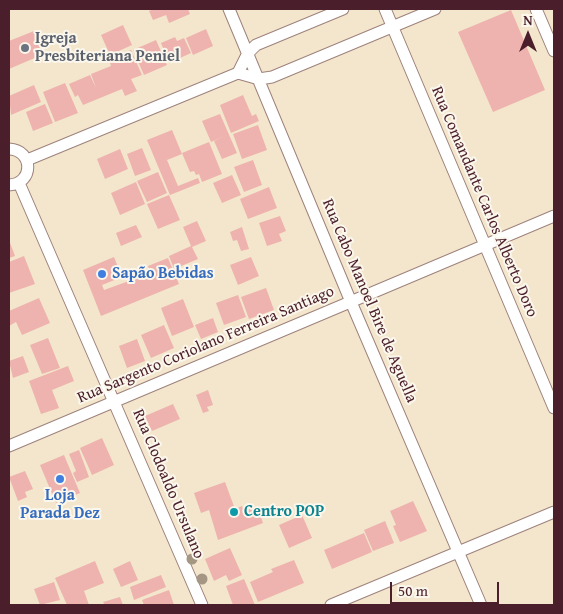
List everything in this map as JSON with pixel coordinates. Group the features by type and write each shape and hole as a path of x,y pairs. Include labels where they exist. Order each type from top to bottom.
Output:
{"street":[{"name":"Rua Cabo Manoel Bire de Aguella","path":"229,9 351,302 481,605"},
{"path":"238,73 248,53 256,45 343,9"},
{"name":"Rua Comandante Carlos Alberto Doro","path":"385,9 554,408"},
{"path":"26,160 238,73 259,79 272,77 435,9"},
{"path":"536,9 554,51"},
{"path":"9,149 22,153 26,160 27,174 14,184"},
{"name":"Rua Clodoaldo Ursulano","path":"14,184 115,401 202,605"},
{"name":"Rua Sargento Coriolano Ferreira Santiago","path":"9,446 554,216"},
{"path":"331,605 554,512"}],"building":[{"path":"154,9 188,9 190,14 169,23 166,15 153,20 149,11"},
{"path":"511,10 545,90 493,112 458,32"},
{"path":"123,25 132,45 110,55 101,35"},
{"path":"206,29 213,46 193,55 186,38"},
{"name":"Igreja Presbiteriana Peniel","path":"34,31 44,54 9,69 9,41"},
{"path":"175,37 177,41 184,38 191,53 169,63 161,43"},
{"path":"156,40 167,65 144,75 133,50"},
{"path":"131,50 142,75 131,79 137,91 125,96 122,89 83,105 78,95 75,97 69,84 90,75 96,88 91,74 111,66 109,59"},
{"path":"65,83 78,113 55,122 43,92"},
{"path":"34,85 41,102 11,115 9,96"},
{"path":"243,95 252,116 256,114 259,121 231,133 220,105"},
{"path":"45,104 53,123 33,131 26,112"},
{"path":"220,114 237,153 222,159 214,141 224,136 211,142 202,121"},
{"path":"258,125 267,150 242,159 233,134"},
{"path":"172,130 182,154 167,160 178,186 198,178 200,183 170,195 147,140"},
{"path":"209,142 222,174 202,182 199,174 196,175 194,171 190,172 182,153"},
{"path":"142,148 151,170 135,176 127,154"},
{"path":"120,149 128,169 105,179 97,159"},
{"path":"253,160 262,185 244,192 234,167"},
{"path":"158,172 167,193 147,202 137,181"},
{"path":"232,175 241,195 222,203 213,183"},
{"path":"136,182 145,204 120,215 111,193"},
{"path":"269,187 277,208 248,219 240,199"},
{"path":"169,195 180,220 158,229 147,204"},
{"path":"280,216 286,231 279,234 282,241 267,246 259,223"},
{"path":"197,221 206,241 192,247 198,259 174,269 169,256 191,246 183,227"},
{"path":"136,225 142,237 121,246 116,233"},
{"path":"242,227 249,249 241,251 237,240 233,241 230,232"},
{"path":"9,240 15,256 9,258"},
{"path":"24,256 35,284 9,293 9,262"},
{"path":"114,257 122,277 102,285 104,290 151,273 148,266 168,258 179,284 101,316 83,270"},
{"path":"251,257 259,276 238,285 230,265"},
{"path":"266,288 274,310 249,319 241,297"},
{"path":"238,295 246,317 224,325 216,303"},
{"path":"39,298 50,323 22,335 16,322 9,326 9,311"},
{"path":"183,299 194,327 172,336 161,308"},
{"path":"213,318 218,332 201,339 195,325"},
{"path":"164,325 174,348 151,358 141,335"},
{"path":"48,338 60,368 42,374 30,345"},
{"path":"137,339 145,361 127,368 119,346"},
{"path":"23,356 29,372 13,378 9,361"},
{"path":"68,366 74,381 52,390 59,408 41,414 29,381"},
{"path":"208,390 213,405 207,407 209,411 203,413 196,395"},
{"path":"173,404 180,419 152,431 145,416"},
{"path":"102,438 114,465 92,475 80,448"},
{"path":"79,450 89,477 77,482 73,473 76,471 69,454"},
{"name":"Loja Parada Dez","path":"64,455 80,493 56,503 40,465"},
{"path":"25,471 33,489 25,492 27,497 18,501 9,477"},
{"name":"Centro POP","path":"225,482 235,509 242,506 244,511 257,506 263,523 218,540 209,510 201,513 194,493"},
{"path":"413,501 427,531 400,542 393,526 396,525 390,511"},
{"path":"302,515 312,538 289,548 279,525"},
{"path":"385,521 394,543 373,551 364,530"},
{"path":"364,533 372,552 332,569 324,550"},
{"path":"230,548 242,575 229,581 226,575 214,581 205,559"},
{"path":"294,560 304,583 258,602 250,582 273,572 271,569"},
{"path":"95,561 104,583 84,591 89,605 67,605 55,578"},
{"path":"130,561 138,580 121,587 113,569"},
{"path":"161,575 166,587 134,600 130,587"},
{"path":"244,579 255,605 233,605 226,586"},
{"path":"54,582 60,600 40,605 34,589"},
{"path":"169,590 174,605 144,605 142,600"},
{"path":"120,597 123,605 105,605 103,602"}],"place":[{"name":"Igreja Presbiteriana Peniel","path":"25,48"},
{"name":"Sapão Bebidas","path":"102,274"},
{"name":"Loja Parada Dez","path":"60,479"},
{"name":"Centro POP","path":"234,512"}]}
